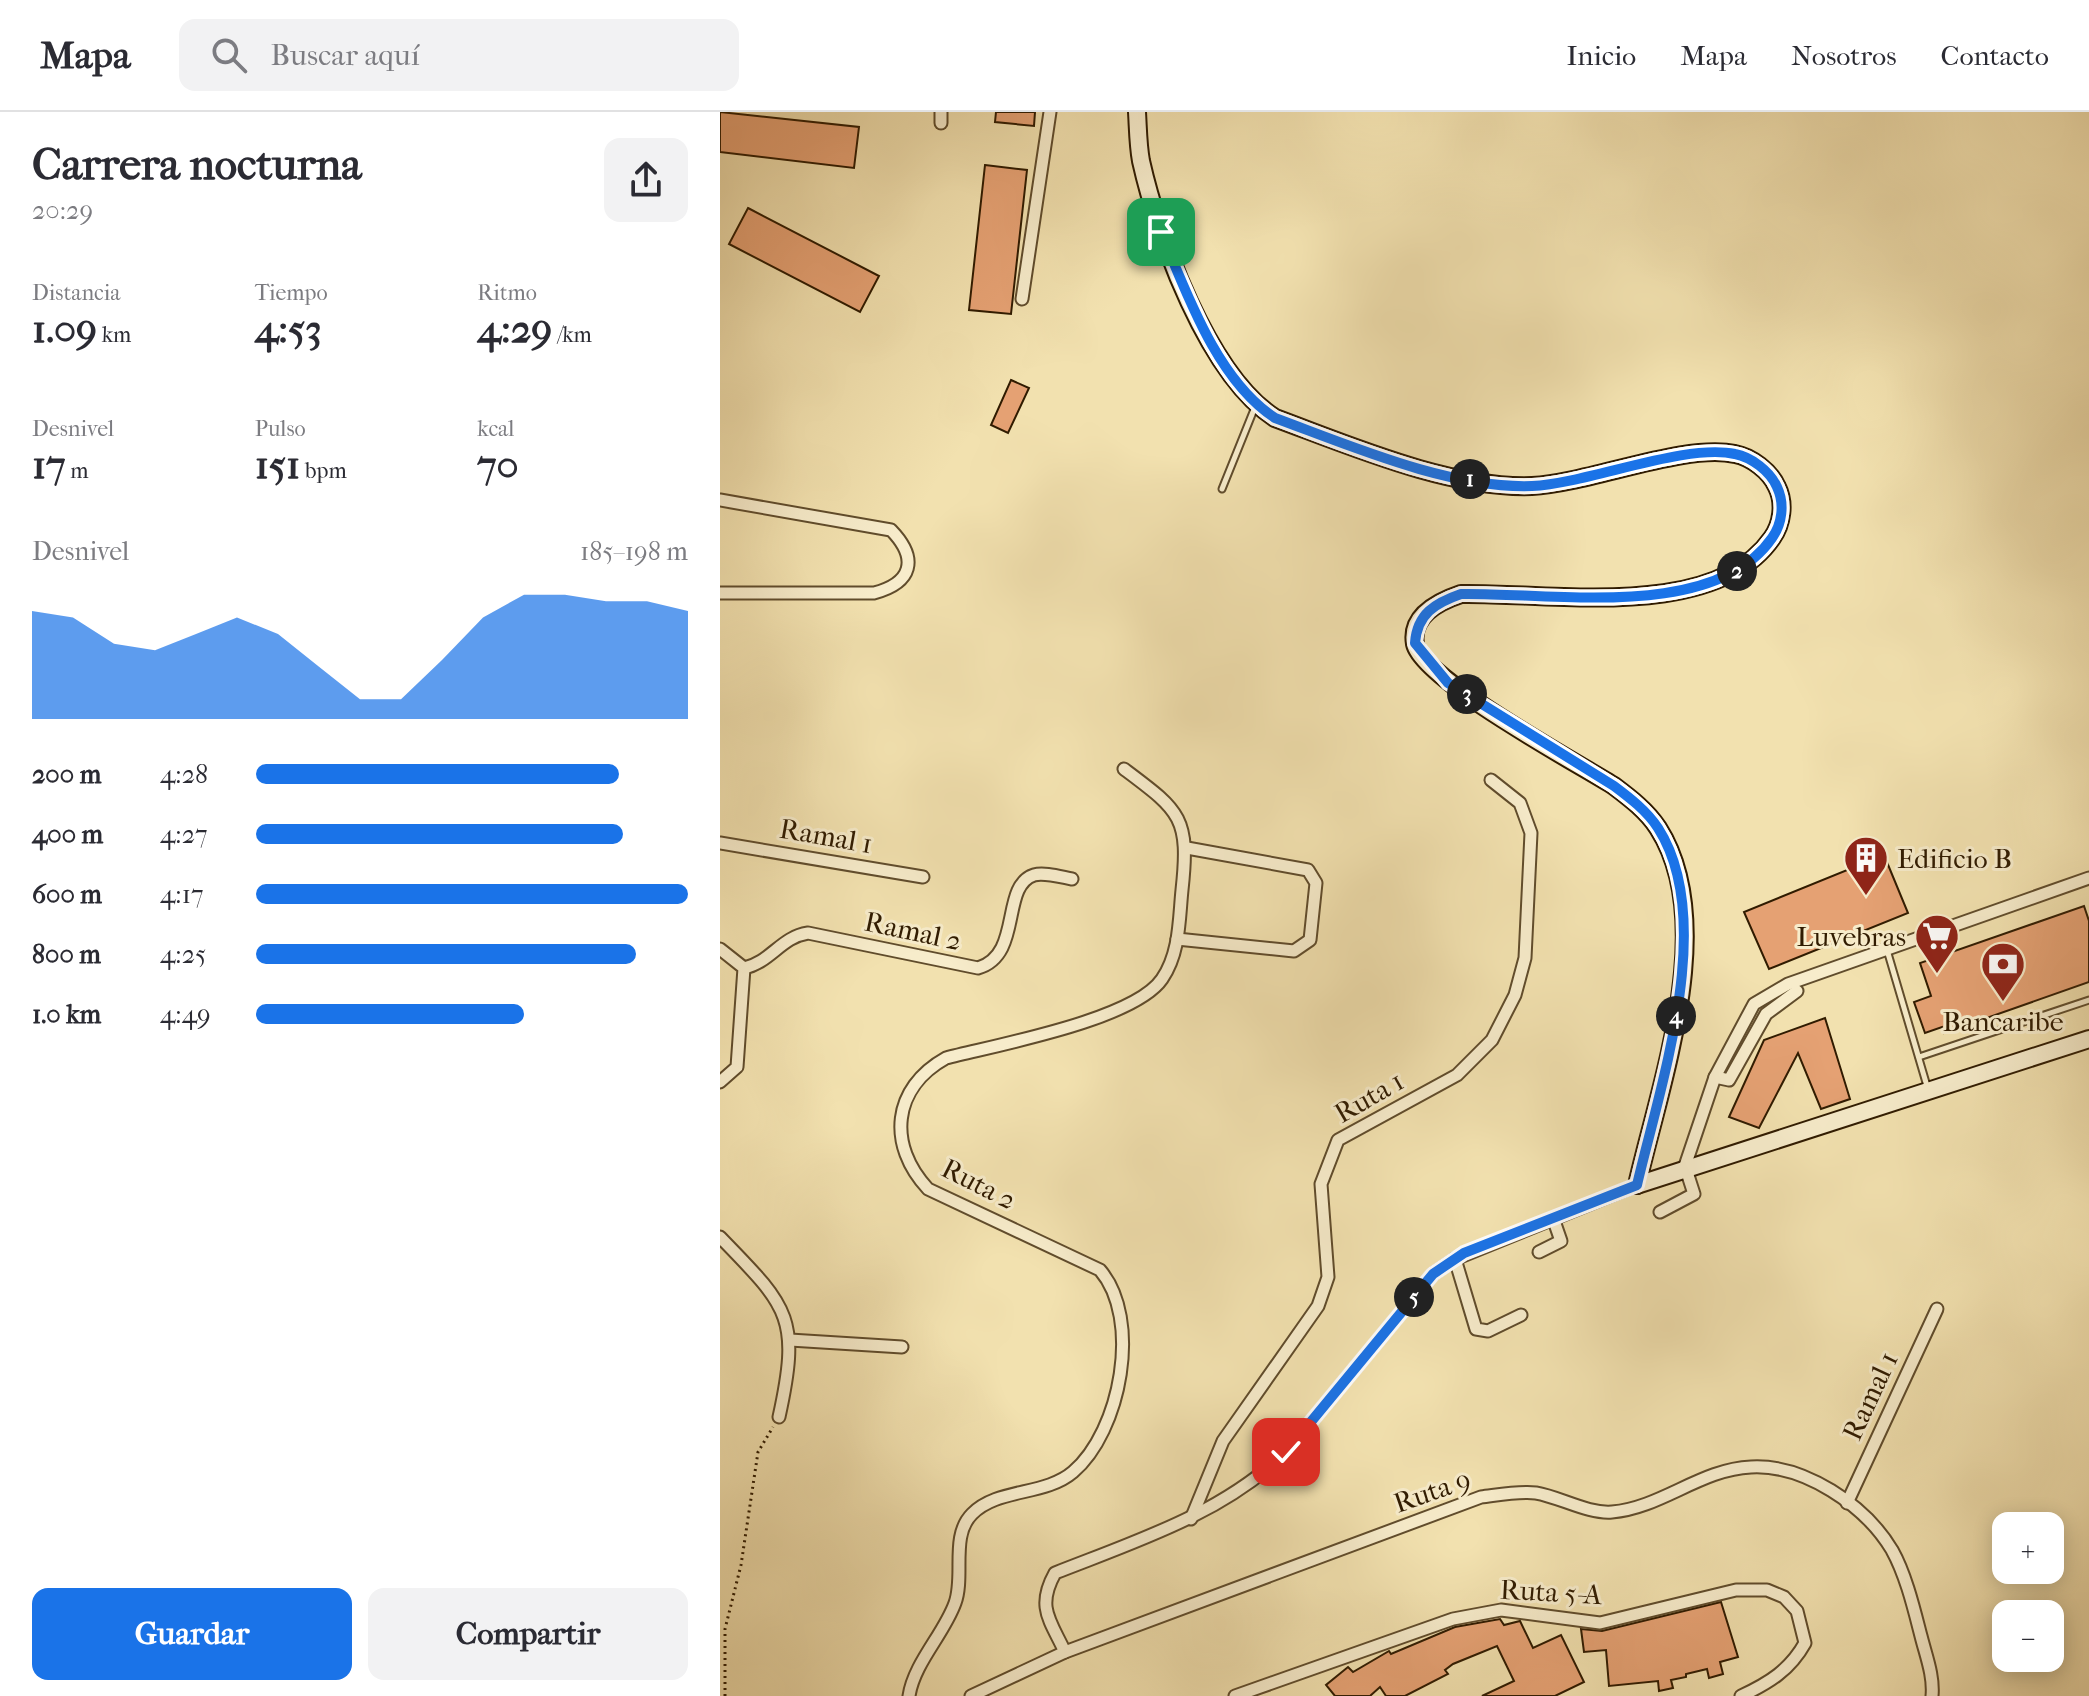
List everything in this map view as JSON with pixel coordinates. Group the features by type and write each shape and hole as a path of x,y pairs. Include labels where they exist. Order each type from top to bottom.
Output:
{"main road":[{"path":"1137,112 1140,158 1161,232 1184,288 1231,379 1256,406 1275,418 1425,469 1490,484 1545,484 1685,456 1732,453 1747,457 1768,473 1778,487 1782,510 1777,530 1750,564 1733,573 1684,589 1610,598 1461,594 1440,601 1421,618 1416,630 1419,652 1448,683 1638,804 1658,828 1672,857 1684,918 1685,960 1637,1185"},
{"path":"1637,1185 1685,1166 2089,1039"}],"street":[{"path":"1022,299 1050,112"},
{"path":"720,500 891,530 904,543 910,559 906,572 893,588 874,593 720,593"},
{"name":"Ruta 2","path":"909,1696 956,1602 961,1536 970,1515 984,1505 1058,1481 1072,1473 1090,1454 1110,1414 1122,1369 1122,1323 1113,1286 1100,1270 928,1189 913,1172 903,1147 901,1113 910,1089 925,1069 946,1058 1090,1020 1147,993 1160,982 1170,966 1177,939 1187,848 1181,820 1172,808 1124,769"},
{"name":"Ruta 1","path":"1191,1519 1223,1441 1318,1306 1328,1277 1321,1184 1338,1140 1457,1075 1492,1040 1515,995 1525,958 1531,833 1520,803 1491,780"},
{"name":"Ramal 1","path":"720,843 923,877"},
{"path":"1177,939 1294,951 1310,940 1316,883 1308,870 1187,848"},
{"name":"Ramal 2","path":"744,968 758,965 794,935 808,933 978,968 996,960 1002,950 1019,890 1027,879 1038,874 1072,879"},
{"path":"1660,1212 1694,1194 1685,1166 1715,1077 1740,1025 1762,998 1788,984 2089,878"},
{"path":"720,949 744,968 737,1067 720,1082"},
{"path":"1715,1077 1729,1080 1766,1014 1797,991"},
{"path":"1065,1652 1044,1606 1045,1592 1055,1573 1191,1519 1264,1474 1286,1452 1433,1274 1455,1259 1637,1185"},
{"path":"1539,1252 1561,1241 1553,1218"},
{"path":"720,1237 772,1290 785,1313 790,1340 787,1381 779,1417"},
{"path":"1455,1259 1476,1329 1488,1331 1521,1315"},
{"name":"Ramal 1","path":"1847,1503 1937,1309"},
{"path":"790,1340 902,1347"},
{"name":"Ruta 9","path":"971,1696 1065,1652 1481,1497 1534,1493 1609,1513 1640,1507 1718,1473 1750,1467 1783,1469 1809,1478 1847,1503 1892,1551 1920,1632 1933,1687 1932,1696"},
{"name":"Ruta 5-A","path":"1235,1696 1453,1619 1477,1614 1501,1610 1600,1623 1736,1590 1767,1590 1784,1597 1797,1611 1805,1643 1794,1662 1781,1673 1741,1696"}],"lane":[{"path":"1222,489 1256,406"},
{"path":"1887,949 1928,1090"},
{"path":"1919,1057 2089,1000"}],"path":[{"path":"725,1696 725,1629 741,1565 758,1452 779,1417"}],"building":[{"path":"720,112 859,127 854,168 720,152"},
{"path":"996,112 1035,112 1034,126 995,122"},
{"path":"985,165 1027,170 1011,314 969,310"},
{"path":"748,208 879,276 860,312 729,244"},
{"path":"1011,380 1029,388 1008,433 991,425"},
{"path":"1884,855 1908,913 1769,969 1744,912"},
{"path":"2084,906 2089,921 2089,982 1944,1033 1942,1027 1925,1033 1914,1002 1931,996 1920,963"},
{"path":"1825,1018 1850,1099 1821,1109 1798,1053 1759,1128 1729,1117 1764,1040"},
{"path":"1721,1602 1738,1657 1720,1662 1723,1674 1709,1678 1707,1669 1686,1674 1686,1677 1671,1680 1673,1688 1659,1691 1658,1681 1609,1686 1606,1650 1584,1652 1581,1629 1602,1631"},
{"path":"1500,1619 1504,1625 1520,1621 1533,1648 1561,1635 1584,1682 1555,1696 1482,1696 1514,1681 1497,1646 1453,1664 1445,1670 1448,1674 1405,1696 1386,1696 1380,1687 1370,1696 1335,1696 1326,1685 1348,1667 1353,1672 1389,1651 1391,1654 1455,1627"}],"place":[{"name":"Edificio B","path":"1866,897"},
{"name":"Luvebras","path":"1937,975"},
{"name":"Bancaribe","path":"2003,1003"}],"route":[{"path":"1161,232 1184,288 1231,379 1256,406 1275,418 1425,469 1490,484 1532,486 1685,456 1732,453 1747,457 1768,473 1778,487 1782,510 1777,530 1750,564 1684,589 1610,598 1461,594 1440,601 1421,618 1415,643 1419,652 1448,683 1614,786 1638,804 1658,828 1672,857 1679,887 1684,918 1685,960 1637,1185 1464,1253 1433,1274 1286,1452"}]}
